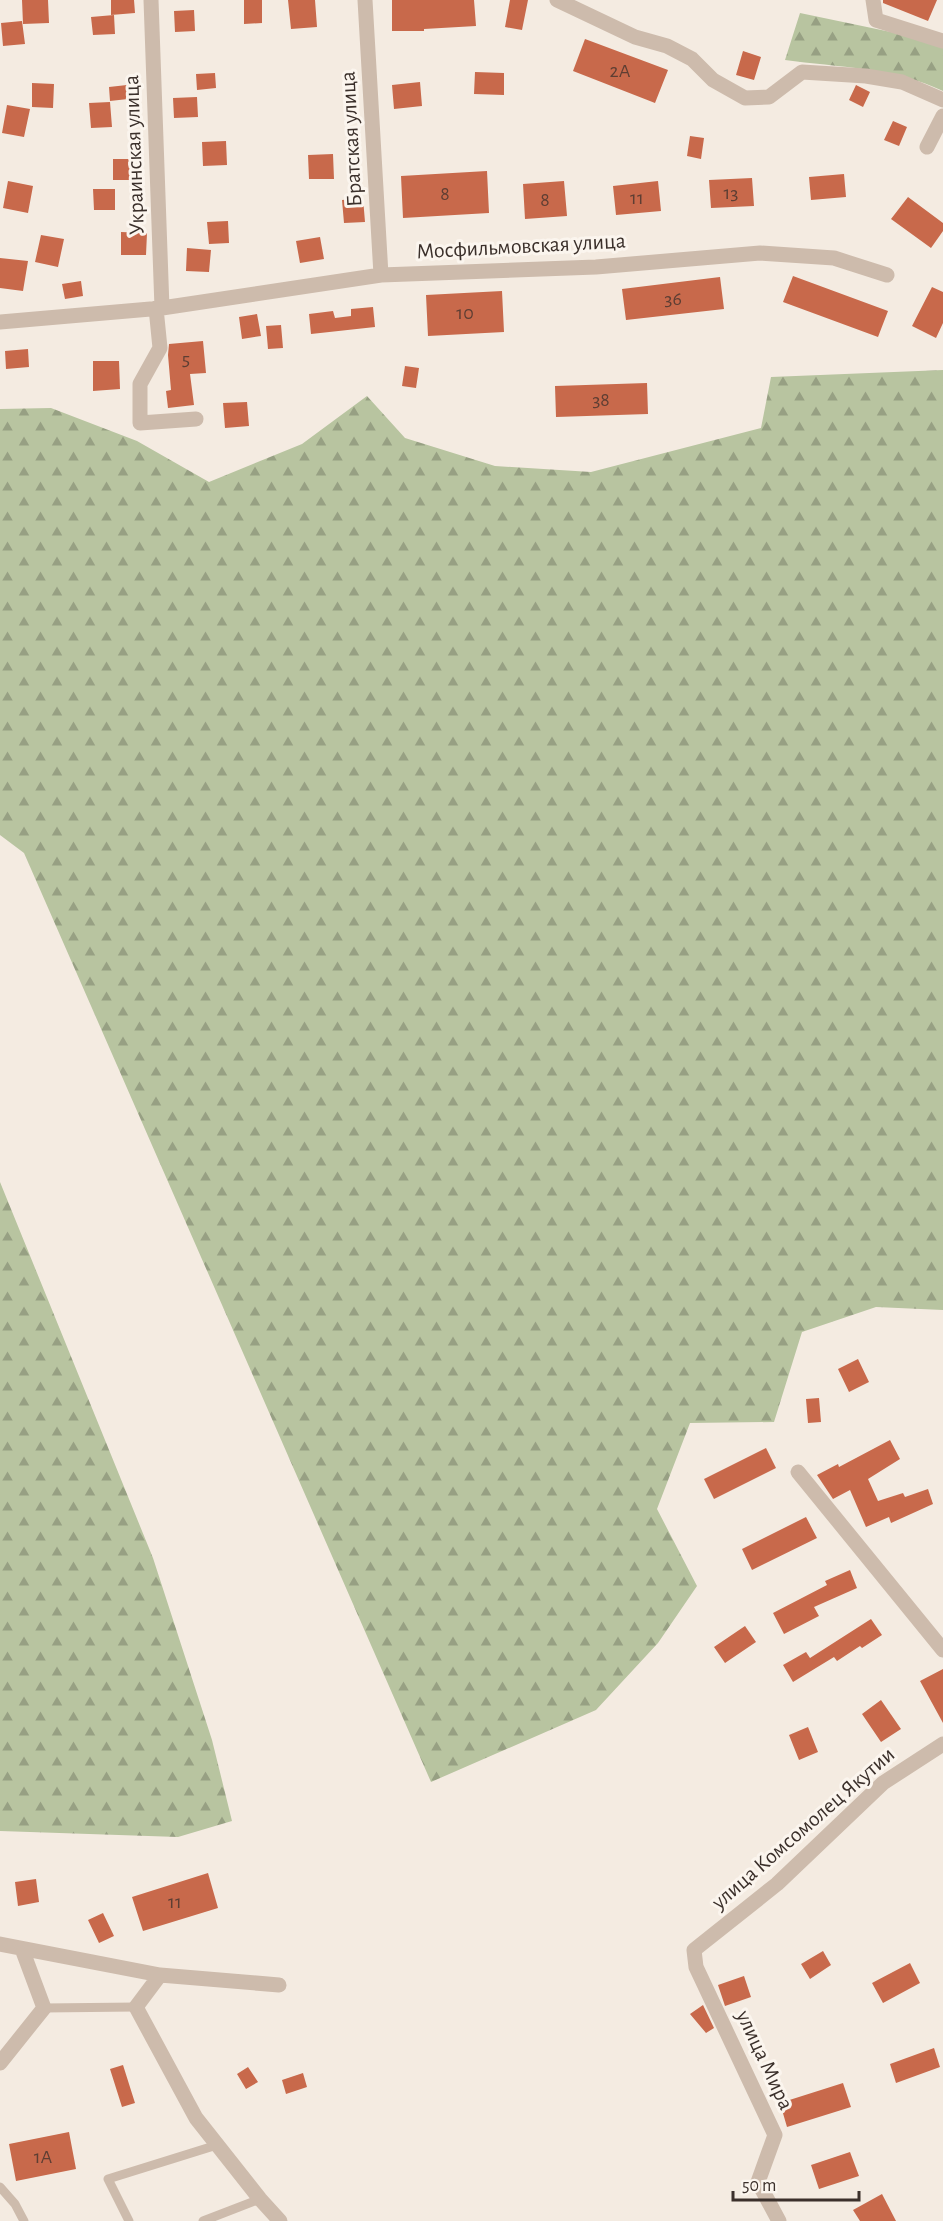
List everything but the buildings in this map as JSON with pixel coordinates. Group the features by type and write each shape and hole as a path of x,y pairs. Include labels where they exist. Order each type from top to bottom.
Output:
{"street":[{"name":"Украинская улица","path":"151,0 159,308"},
{"name":"Братская улица","path":"365,0 381,275"},
{"path":"557,0 635,37 667,46 692,59 713,80 746,98 770,97 802,72 866,76 902,82 943,99"},
{"path":"873,0 876,20 943,41"},
{"path":"927,147 943,116"},
{"name":"Мосфильмовская улица","path":"0,322 159,308 381,275 596,267 760,254 834,258 888,275"},
{"path":"159,308 160,348 140,384 140,423 196,419"},
{"path":"798,1472 943,1650"},
{"name":"улица Комсомолец Якутии","path":"694,1950 777,1884 883,1783 943,1744"},
{"path":"0,1944 160,1975 279,1985"},
{"path":"0,2063 44,2008 22,1949"},
{"name":"улица Мира","path":"694,1950 696,1967 775,2135 758,2182 779,2221"},
{"path":"160,1975 136,2007 196,2118 280,2221"}],"lane":[{"path":"44,2008 136,2007"},
{"path":"129,2221 108,2179 217,2145"},
{"path":"0,2187 15,2204 24,2221"},
{"path":"203,2221 260,2199"}],"green space":[{"path":"800,13 910,36 943,46 943,91 925,83 886,73 785,60"},
{"path":"943,370 943,1310 876,1307 802,1332 774,1422 690,1423 657,1509 697,1586 658,1643 596,1710 431,1782 24,853 0,835 0,409 51,408 137,441 209,482 302,444 367,396 405,438 495,466 591,472 761,428 771,377"},
{"path":"0,1182 153,1558 212,1740 232,1821 178,1837 0,1831"}]}
